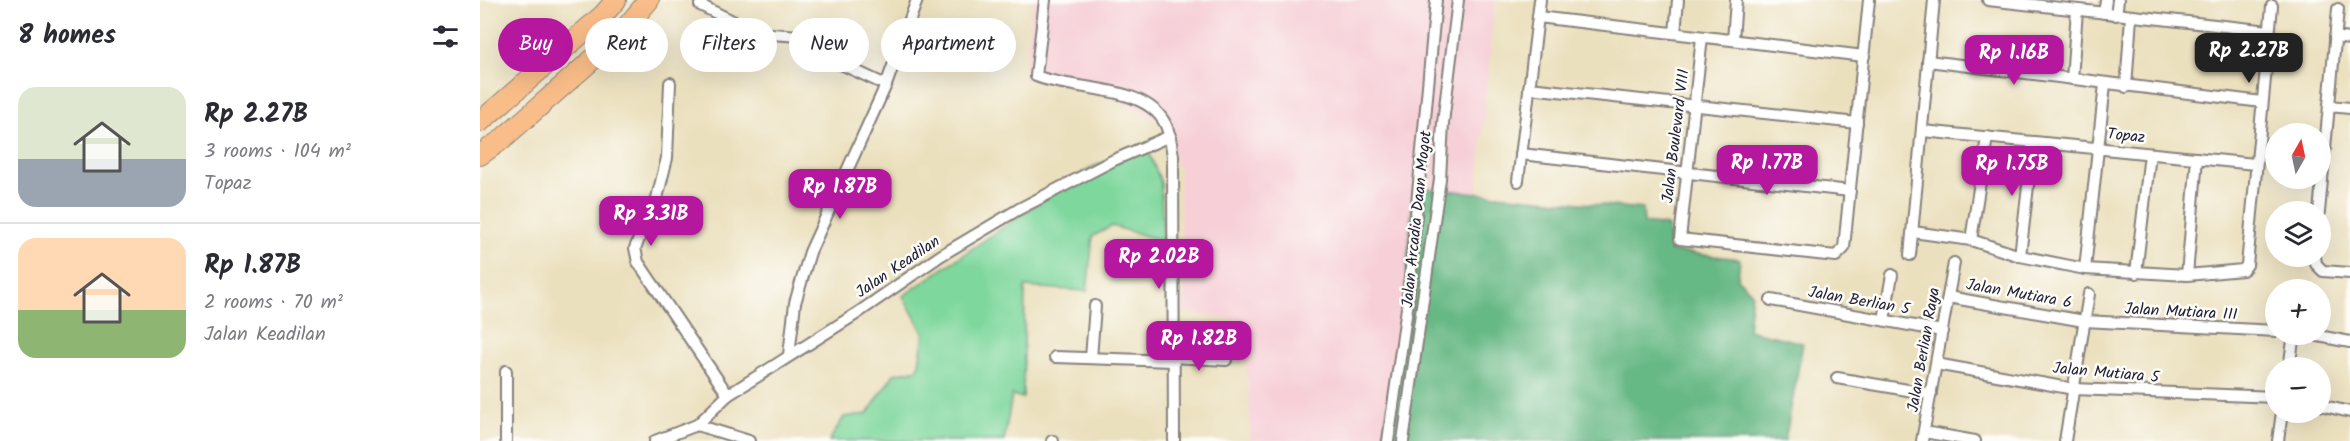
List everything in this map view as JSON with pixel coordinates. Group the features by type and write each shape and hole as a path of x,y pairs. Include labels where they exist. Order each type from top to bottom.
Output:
{"highway":[{"path":"480,122 603,15 616,0"},
{"path":"480,155 500,141 617,38 649,0"}],"street":[{"path":"789,355 795,303 810,252 886,85 917,0"},
{"path":"1045,0 1036,76 1048,82 1089,86 1149,104 1164,121 1170,136 1173,156 1174,441"},
{"name":"Jalan Arcadia Daan Mogot","path":"1388,441 1408,301 1436,0"},
{"name":"Jalan Arcadia Daan Mogot","path":"1403,441 1440,179 1443,123 1458,0"},
{"path":"1518,182 1540,0"},
{"path":"1675,33 1678,0"},
{"path":"1732,40 1736,0"},
{"path":"1521,154 1850,191 1869,0"},
{"path":"1910,255 1934,0"},
{"path":"1989,0 2269,31"},
{"path":"2104,13 2106,0"},
{"path":"2116,15 2118,0"},
{"path":"700,5 757,33 814,37 818,52 886,85"},
{"path":"1913,232 1971,240 2020,256 2085,269 2187,275 2236,273 2247,265 2272,6"},
{"path":"2320,201 2338,9"},
{"path":"2072,79 2077,10"},
{"path":"1538,17 1864,56"},
{"path":"2126,87 2131,17"},
{"name":"Jalan Boulevard VIII","path":"1702,37 1680,238 1698,243 1836,256 1844,248 1850,191"},
{"path":"2335,37 2350,39"},
{"path":"1928,61 2262,102"},
{"path":"670,83 667,158 657,198 635,248 638,262 728,396"},
{"path":"2085,269 2105,84"},
{"path":"1529,88 1857,123"},
{"path":"2329,106 2350,108"},
{"name":"Topaz","path":"1923,131 2255,164"},
{"name":"Jalan Keadilan","path":"655,441 697,425 728,396 856,314 940,256 1018,209 1114,160 1170,136"},
{"path":"1971,240 1987,137"},
{"path":"2020,256 2034,142"},
{"path":"2136,273 2150,154"},
{"path":"2187,275 2197,158"},
{"name":"Jalan Berlian Raya","path":"1923,436 1954,263"},
{"path":"2319,267 2323,271 2350,273"},
{"path":"1884,320 1892,275"},
{"path":"2065,441 2089,294"},
{"name":"Jalan Mutiara 6","path":"1948,297 2084,321"},
{"name":"Jalan Berlian 5","path":"1771,300 1942,331"},
{"path":"1091,358 1095,306"},
{"name":"Jalan Mutiara III","path":"2084,321 2265,330"},
{"path":"2331,338 2350,342"},
{"path":"1055,357 1226,360"},
{"name":"Jalan Mutiara 5","path":"1936,364 2074,389 2265,398"},
{"path":"506,371 506,441"},
{"path":"1837,378 1931,394"},
{"path":"2331,408 2350,412"},
{"path":"2277,441 2280,423"},
{"path":"697,425 749,441"},
{"path":"1923,436 1976,441"}],"shaded area":[{"path":"1033,0 1495,0 1477,193 1414,187 1405,291 1383,441 1251,441 1244,322 1184,311 1179,168 1162,122 1093,89 1023,79"}],"green space":[{"path":"1146,145 1161,183 1163,241 1112,226 1093,236 1087,291 1025,287 1023,398 1012,395 1004,441 829,441 844,417 867,414 894,374 918,369 924,334 903,296 1090,168"},
{"path":"1414,187 1643,209 1644,223 1668,226 1670,251 1740,259 1738,279 1752,293 1748,330 1803,343 1785,441 1383,441 1405,291"}]}
